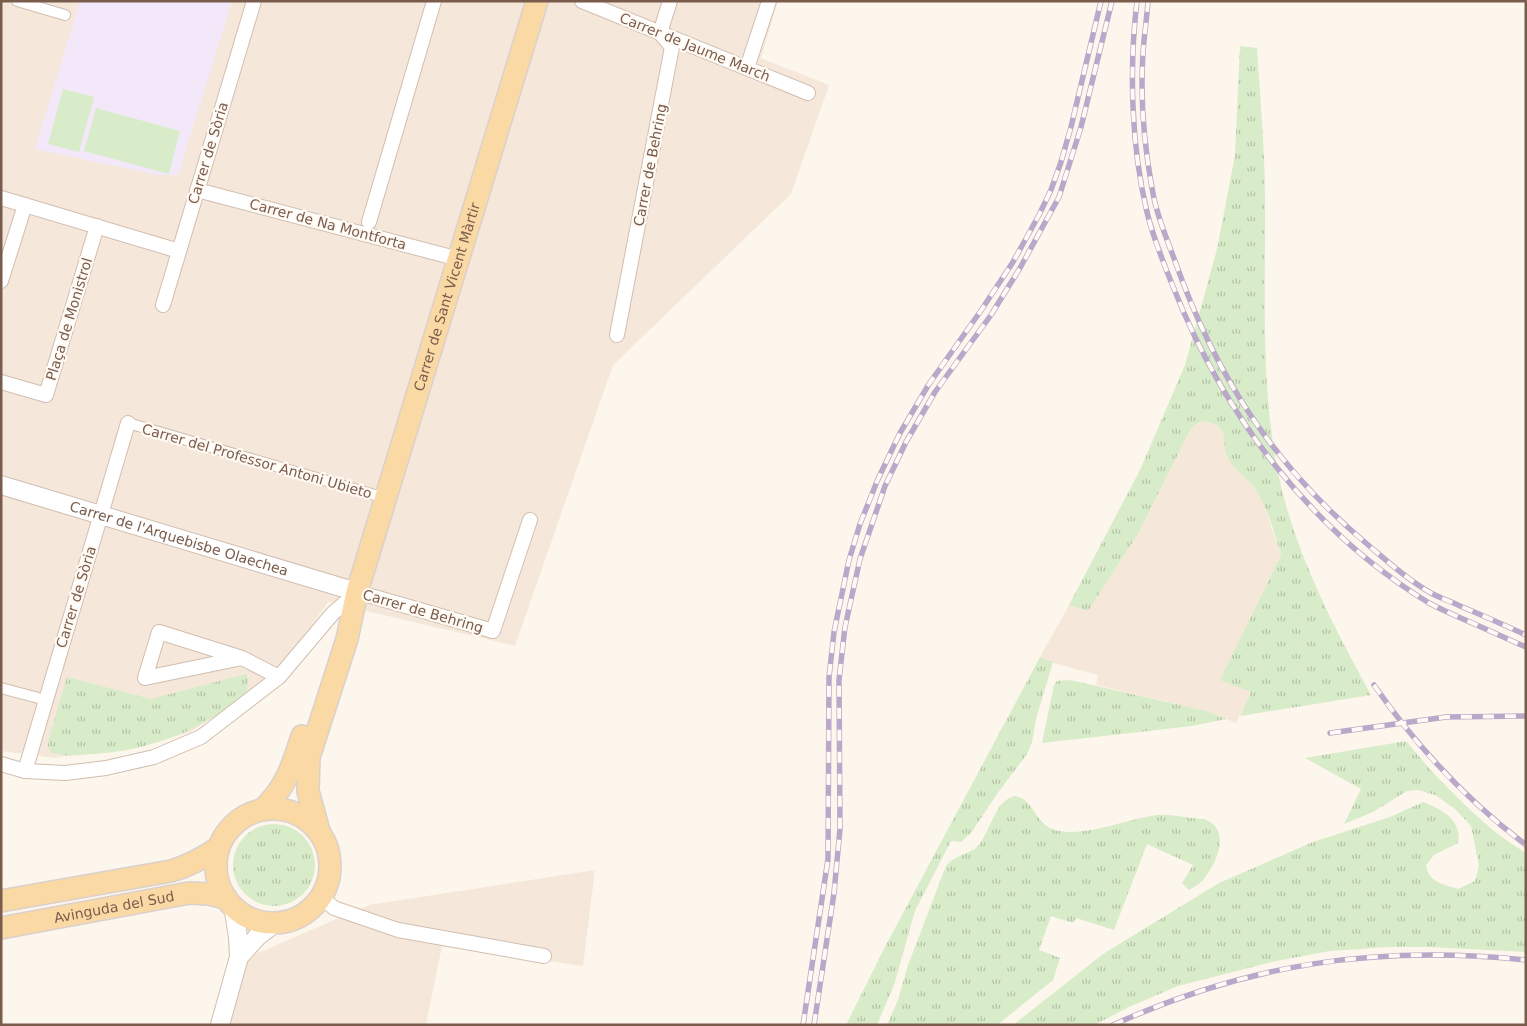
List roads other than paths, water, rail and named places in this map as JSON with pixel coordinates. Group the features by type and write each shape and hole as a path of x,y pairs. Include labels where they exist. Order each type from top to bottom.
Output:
{"main road":[{"name":"Carrer de Sant Vicent Màrtir","path":"263,809 275,798 290,773 352,596 385,498 537,1"},
{"name":"Carrer de Sant Vicent Màrtir","path":"319,831 308,791 309,757 347,639 352,596"},
{"path":"279,808 294,812 308,820 319,831 328,849 329,878 322,897 312,908 301,916 288,921 274,923 252,919 229,902 217,879 216,864 218,848 225,834 235,822 248,814 263,809 279,808"},
{"name":"Avinguda del Sud","path":"1,901 171,871 185,867 218,848"},
{"name":"Avinguda del Sud","path":"1,928 189,892 209,894 229,902"}],"street":[{"path":"17,1 65,15"},
{"name":"Carrer de Sòria","path":"162,305 254,1"},
{"path":"369,222 434,1"},
{"name":"Carrer de Jaume March","path":"582,1 808,93"},
{"path":"660,33 670,1"},
{"path":"747,68 769,1"},
{"name":"Carrer de Behring","path":"617,335 672,47 660,33"},
{"name":"Carrer de Na Montforta","path":"198,190 459,259"},
{"path":"1,198 179,251"},
{"path":"1,281 24,205"},
{"name":"Plaça de Monistrol","path":"1,382 46,395 97,226"},
{"name":"Carrer de Sòria","path":"25,771 128,423"},
{"name":"Carrer del Professor Antoni Ubieto","path":"128,423 385,498"},
{"name":"Carrer de l'Arquebisbe Olaechea","path":"1,485 101,514 352,596"},
{"name":"Carrer de Behring","path":"352,596 493,631 530,520"},
{"path":"1,764 25,771 65,773 106,768 154,757 201,737 279,677 333,613 352,596"},
{"path":"242,658 145,678 159,632 242,658 279,677"},
{"path":"1,688 46,700"},
{"path":"322,897 334,908 398,930 544,956"},
{"path":"220,1025 239,957 238,937 229,902"},
{"path":"239,957 258,936 274,923"}],"railway":[{"path":"803,1025 828,859 829,677 834,632 849,560 860,524 878,479 900,433 929,384 1013,262 1051,190 1071,127 1101,1"},
{"path":"814,1025 834,893 840,829 839,680 845,627 860,559 885,486 906,442 935,392 991,315 1020,268 1059,197 1081,127 1112,1"},
{"path":"1137,1 1133,53 1133,107 1138,161 1147,212 1174,289 1195,336 1219,382 1246,426 1276,467 1310,506 1347,542 1386,574 1429,603 1526,647"},
{"path":"1148,1 1142,70 1142,104 1147,155 1154,197 1165,234 1191,303 1229,380 1251,416 1303,483 1334,514 1390,564 1431,593 1526,635"},
{"path":"1374,685 1407,730 1443,771 1462,791 1526,845"},
{"path":"1330,733 1446,717 1526,716"},
{"path":"1113,1025 1164,1004 1214,987 1265,973 1315,964 1366,958 1418,955 1526,960"}]}
